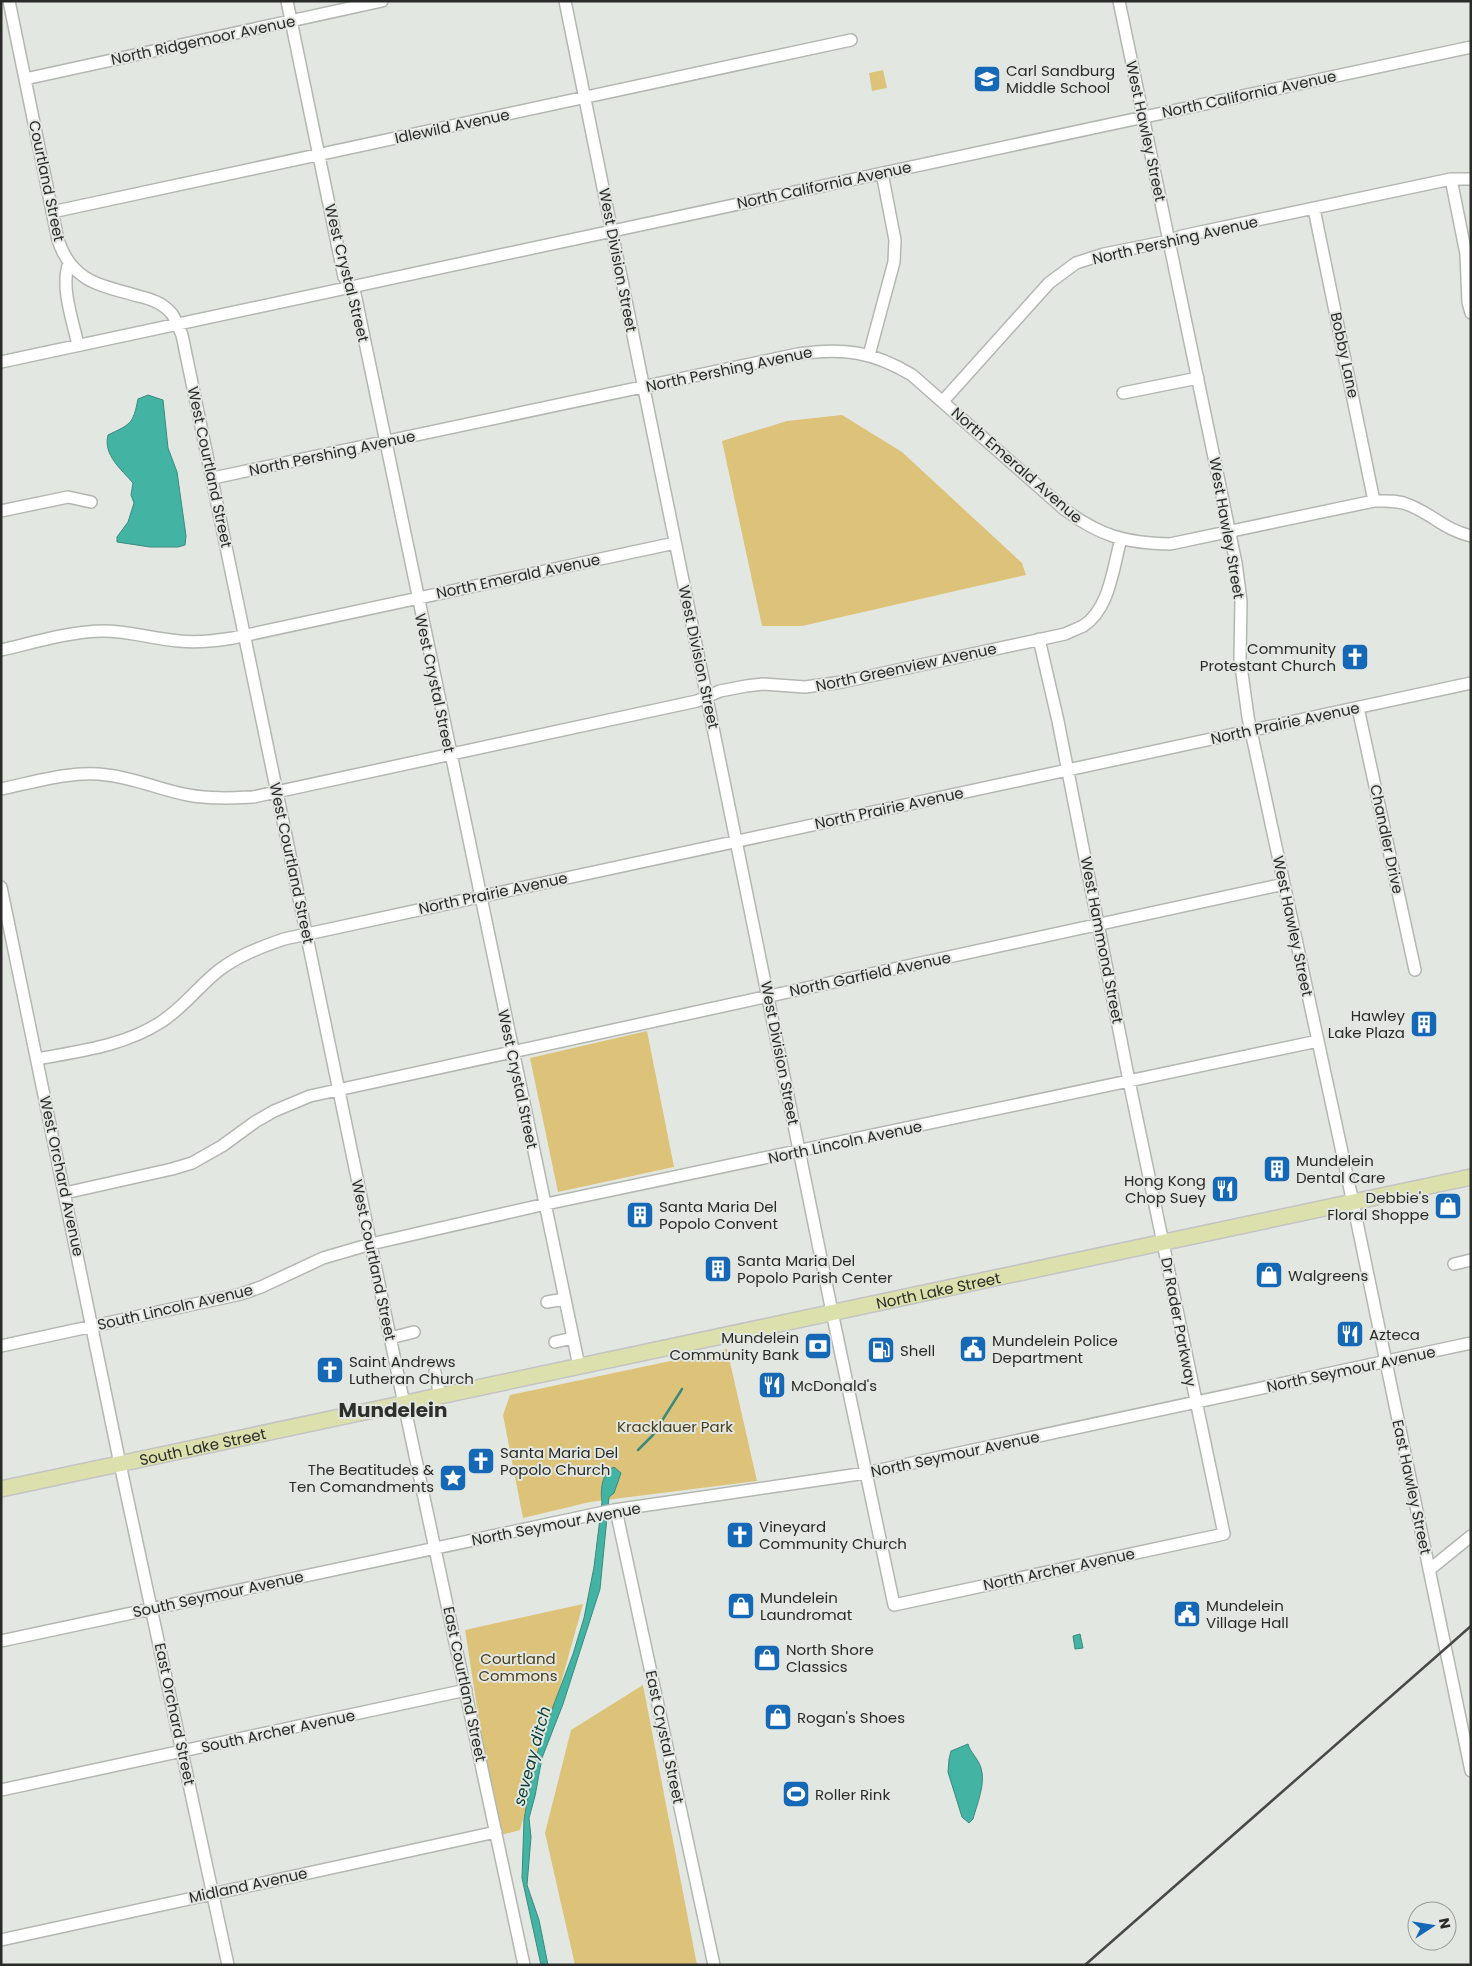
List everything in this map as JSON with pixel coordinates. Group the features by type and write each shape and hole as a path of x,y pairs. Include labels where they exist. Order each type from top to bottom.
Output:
{"main road":[{"name":"North Lake Street","path":"404,1404 1471,1177"},
{"name":"South Lake Street","path":"1,1489 404,1404"}],"street":[{"name":"Courtland Street","path":"8,1 60,247 69,263 84,278 101,286 153,300 171,313 177,324"},
{"name":"West Crystal Street","path":"287,1 344,277 355,294 579,1366"},
{"name":"North Ridgemoor Avenue","path":"25,79 382,1"},
{"name":"West Division Street","path":"565,1 832,1312 894,1605"},
{"name":"West Hawley Street","path":"1119,1 1230,532 1239,586 1240,659 1251,730 1353,1203"},
{"name":"Idlewild Avenue","path":"52,212 851,40"},
{"name":"North California Avenue","path":"1,362 1471,47"},
{"path":"869,355 894,262 895,240 882,172"},
{"path":"1451,179 1466,254 1471,313"},
{"name":"North Pershing Avenue","path":"213,478 820,350 854,351 893,363 912,375 943,401 1049,283 1076,263 1104,254 1169,241 1182,236 1451,179 1471,180"},
{"name":"Bobby Lane","path":"1314,209 1374,501"},
{"path":"69,263 66,272 67,294 78,345"},
{"name":"West Courtland Street","path":"177,324 182,335 213,478 244,636 404,1404"},
{"path":"1124,393 1198,378"},
{"name":"North Emerald Avenue","path":"943,401 1064,509 1083,523 1100,532 1121,539"},
{"path":"1,511 68,497 91,502"},
{"path":"1121,539 1142,544 1170,544 1230,532 1243,527 1374,501 1393,501 1408,504 1447,528 1471,536"},
{"name":"North Greenview Avenue","path":"1,789 58,777 85,774 131,779 188,795 209,798 253,797 697,701 720,691 763,684 805,687 842,682 1065,634 1083,626 1094,615 1104,599 1121,539"},
{"name":"North Emerald Avenue","path":"1,650 86,632 101,631 142,634 178,641 207,642 244,636 675,543"},
{"name":"West Hammond Street","path":"1039,639 1068,770 1163,1241"},
{"name":"North Prairie Avenue","path":"37,1059 106,1046 144,1032 178,1010 213,976 234,961 266,945 307,934 1471,683"},
{"name":"Chandler Drive","path":"1358,708 1415,970"},
{"name":"North Garfield Avenue","path":"65,1193 192,1163 222,1146 274,1110 310,1096 1099,926 1284,884"},
{"name":"West Orchard Avenue","path":"1,887 5,927 37,1059 120,1464"},
{"name":"North Lincoln Avenue","path":"371,1244 546,1204 1318,1040"},
{"name":"East Hawley Street","path":"1353,1203 1471,1771"},
{"name":"Dr Rader Parkway","path":"1163,1241 1224,1534"},
{"name":"South Lincoln Avenue","path":"1,1346 241,1294 261,1287 322,1258 371,1244"},
{"path":"1454,1264 1471,1260"},
{"path":"547,1302 565,1299"},
{"path":"390,1338 414,1332"},
{"path":"555,1342 573,1338"},
{"name":"North Seymour Avenue","path":"435,1548 615,1510 866,1473 1471,1343"},
{"path":"435,1372 440,1396"},
{"name":"East Courtland Street","path":"404,1404 524,1965"},
{"name":"East Orchard Street","path":"120,1464 228,1965"},
{"name":"East Crystal Street","path":"615,1510 714,1965"},
{"name":"North Archer Avenue","path":"894,1605 1224,1534"},
{"path":"1429,1570 1471,1536"},
{"name":"South Seymour Avenue","path":"1,1641 435,1548"},
{"name":"South Archer Avenue","path":"1,1790 466,1690"},
{"name":"Midland Avenue","path":"1,1940 213,1892 496,1832"}],"green space":[{"path":"883,70 887,88 872,91 869,73"},
{"path":"842,415 902,452 1022,563 1026,575 802,626 762,626 722,441 787,421"},
{"path":"647,1031 674,1167 558,1192 530,1058"},
{"name":"Kracklauer Park","path":"727,1349 757,1481 590,1502 523,1518 503,1415 510,1395"},
{"name":"Courtland Commons","path":"583,1604 520,1830 497,1836 465,1630"},
{"path":"643,1685 697,1965 575,1965 545,1833 571,1730"}],"water":[{"path":"148,395 163,400 168,448 177,472 186,536 185,545 178,547 150,547 117,542 117,537 128,522 134,503 131,495 133,483 114,461 108,449 108,435 130,422 138,399"},
{"path":"614,1467 621,1473 614,1493 609,1497 600,1589 563,1704 542,1758 529,1818 531,1837 527,1885 539,1920 548,1965 541,1965 522,1878 524,1819 534,1764 584,1618 594,1567 602,1502 601,1492 604,1477"},
{"path":"1080,1634 1083,1648 1075,1649 1073,1636"},
{"path":"968,1744 980,1764 982,1774 980,1794 973,1819 969,1823 962,1817 948,1772 951,1751"}],"waterway":[{"path":"638,1450 653,1435 682,1389"}],"railway":[{"path":"1085,1965 1471,1626"}],"place":[{"name":"Carl Sandburg Middle School","path":"987,79"},
{"name":"Community Protestant Church","path":"1355,657"},
{"name":"Hawley Lake Plaza","path":"1424,1024"},
{"name":"Mundelein Dental Care","path":"1277,1169"},
{"name":"Hong Kong Chop Suey","path":"1225,1189"},
{"name":"Debbie's Floral Shoppe","path":"1448,1206"},
{"name":"Santa Maria Del Popolo Convent","path":"640,1215"},
{"name":"Santa Maria Del Popolo Parish Center","path":"718,1269"},
{"name":"Walgreens","path":"1269,1275"},
{"name":"Azteca","path":"1350,1334"},
{"name":"Mundelein Community Bank","path":"818,1346"},
{"name":"Mundelein Police Department","path":"973,1349"},
{"name":"Shell","path":"881,1350"},
{"name":"Saint Andrews Lutheran Church","path":"330,1370"},
{"name":"McDonald's","path":"772,1385"},
{"name":"Santa Maria Del Popolo Church","path":"481,1461"},
{"name":"The Beatitudes & Ten Comandments","path":"453,1478"},
{"name":"Vineyard Community Church","path":"740,1535"},
{"name":"Mundelein Laundromat","path":"741,1606"},
{"name":"Mundelein Village Hall","path":"1187,1614"},
{"name":"North Shore Classics","path":"767,1658"},
{"name":"Rogan's Shoes","path":"778,1717"},
{"name":"Roller Rink","path":"796,1794"}],"district":[{"name":"Mundelein","path":"393,1410"}],"water label":[{"name":"seveay ditch","path":"532,1756"}]}
